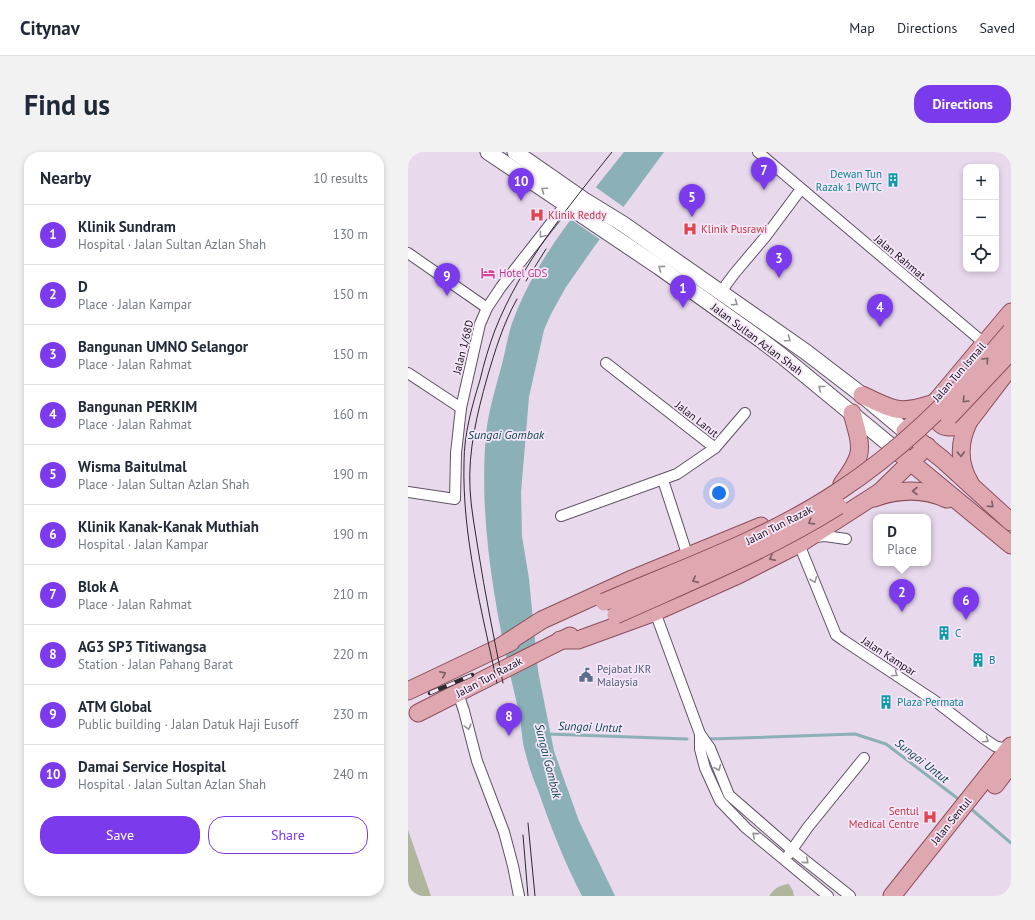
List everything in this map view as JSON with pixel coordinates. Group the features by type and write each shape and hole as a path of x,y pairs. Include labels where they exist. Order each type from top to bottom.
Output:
{"main road":[{"name":"Jalan Sultan Azlan Shah","path":"488,152 563,203 580,206 623,224 806,352 862,395 905,431 927,446 1011,522"},
{"name":"Jalan Sultan Azlan Shah","path":"515,152 617,237 772,348 1011,545"},
{"name":"Jalan Tun Ismail","path":"905,431 935,401 1011,312"},
{"name":"Jalan Tun Razak","path":"544,623 604,602 752,540 818,505 870,469 931,419 993,353 1011,331"},
{"name":"Jalan Tun Razak","path":"418,713 554,643 759,551 798,530 845,501 879,477 938,427 1011,352"},
{"path":"972,486 964,470 961,453 962,436 969,421 1008,376"},
{"path":"862,395 898,410 916,409 935,401 935,414 937,420 943,425 951,428 969,421"},
{"path":"842,484 854,468 860,452 858,435 852,413"},
{"name":"Jalan Tun Razak","path":"408,691 500,647 632,579 759,527 842,484 905,431"},
{"name":"Jalan Tun Razak","path":"554,643 578,640 655,612 738,575 805,541 880,492 927,446"},
{"path":"842,484 861,475 870,476 874,480 875,484 872,492 865,502"},
{"path":"865,502 894,492 927,491 935,493 964,507"},
{"name":"Jalan Sentul","path":"892,896 960,818 975,799 1011,746"},
{"name":"Jalan Sentul","path":"975,799 1011,764"},
{"name":"Jalan Sentul","path":"906,896 960,818"}],"street":[{"name":"Jalan Rahmat","path":"758,152 984,343"},
{"path":"720,293 766,236 801,189"},
{"name":"Jalan 1/68D","path":"408,492 455,499 456,453 461,408 480,324 487,308 501,287 562,209 563,203"},
{"path":"408,253 487,308"},
{"name":"Jalan Larut","path":"560,516 677,474 715,448 606,363"},
{"path":"408,373 461,408"},
{"path":"715,448 745,413"},
{"path":"663,480 688,557"},
{"path":"805,541 825,536 846,539"},
{"name":"Jalan Kampar","path":"805,541 836,635 940,704 989,742 1001,748 1011,746"},
{"path":"655,612 700,734 710,748 729,795 792,850 850,896"},
{"path":"458,693 477,761 504,832 519,896"},
{"path":"700,734 700,749 705,768 720,801 746,828 828,896"},
{"path":"785,860 864,758"}],"shaded area":[{"path":"408,830 431,896 408,896"},
{"path":"789,884 794,896 769,896 778,887"}],"water":[{"name":"Sungai Gombak","path":"624,152 664,152 566,287 544,330 529,397 521,492 522,536 529,579 538,671 554,751 579,821 615,896 582,896 553,832 524,749 519,714 503,641 491,572 487,537 484,468 486,435 490,408 510,329 524,295 535,273 562,231"}],"pier":[{"path":"594,186 625,208 601,240 569,218"}],"waterway":[{"name":"Sungai Untut","path":"547,734 687,739"},
{"name":"Sungai Untut","path":"710,739 855,734 886,744 961,801"},
{"name":"Sungai Untut","path":"970,808 1011,843"}],"tram line":[{"path":"497,683 479,601 466,518 464,452 469,420 495,330 518,282 562,215 612,152"},
{"path":"526,281 546,249"},
{"path":"503,683 471,504 470,461 474,433 483,392 500,338 517,299"},
{"path":"528,823 535,896"},
{"path":"523,835 528,896"}],"railway":[{"path":"430,693 472,675"}],"place":[{"name":"Dewan Tun Razak 1 PWTC","path":"893,180"},
{"name":"Blok A","path":"764,190"},
{"name":"Damai Service Hospital","path":"521,201"},
{"name":"Klinik Reddy","path":"537,215"},
{"name":"Wisma Baitulmal","path":"692,217"},
{"name":"Klinik Pusrawi","path":"690,229"},
{"name":"Hotel GDS","path":"488,273"},
{"name":"Bangunan UMNO Selangor","path":"779,278"},
{"name":"ATM Global","path":"447,296"},
{"name":"Klinik Sundram","path":"683,308"},
{"name":"Bangunan PERKIM","path":"880,327"},
{"name":"D","path":"902,612"},
{"name":"Klinik Kanak-Kanak Muthiah","path":"966,620"},
{"name":"C","path":"944,633"},
{"name":"B","path":"978,660"},
{"name":"Pejabat JKR Malaysia","path":"586,675"},
{"name":"Plaza Permata","path":"886,702"},
{"name":"AG3 SP3 Titiwangsa","path":"509,736"},
{"name":"Sentul Medical Centre","path":"930,817"}]}
